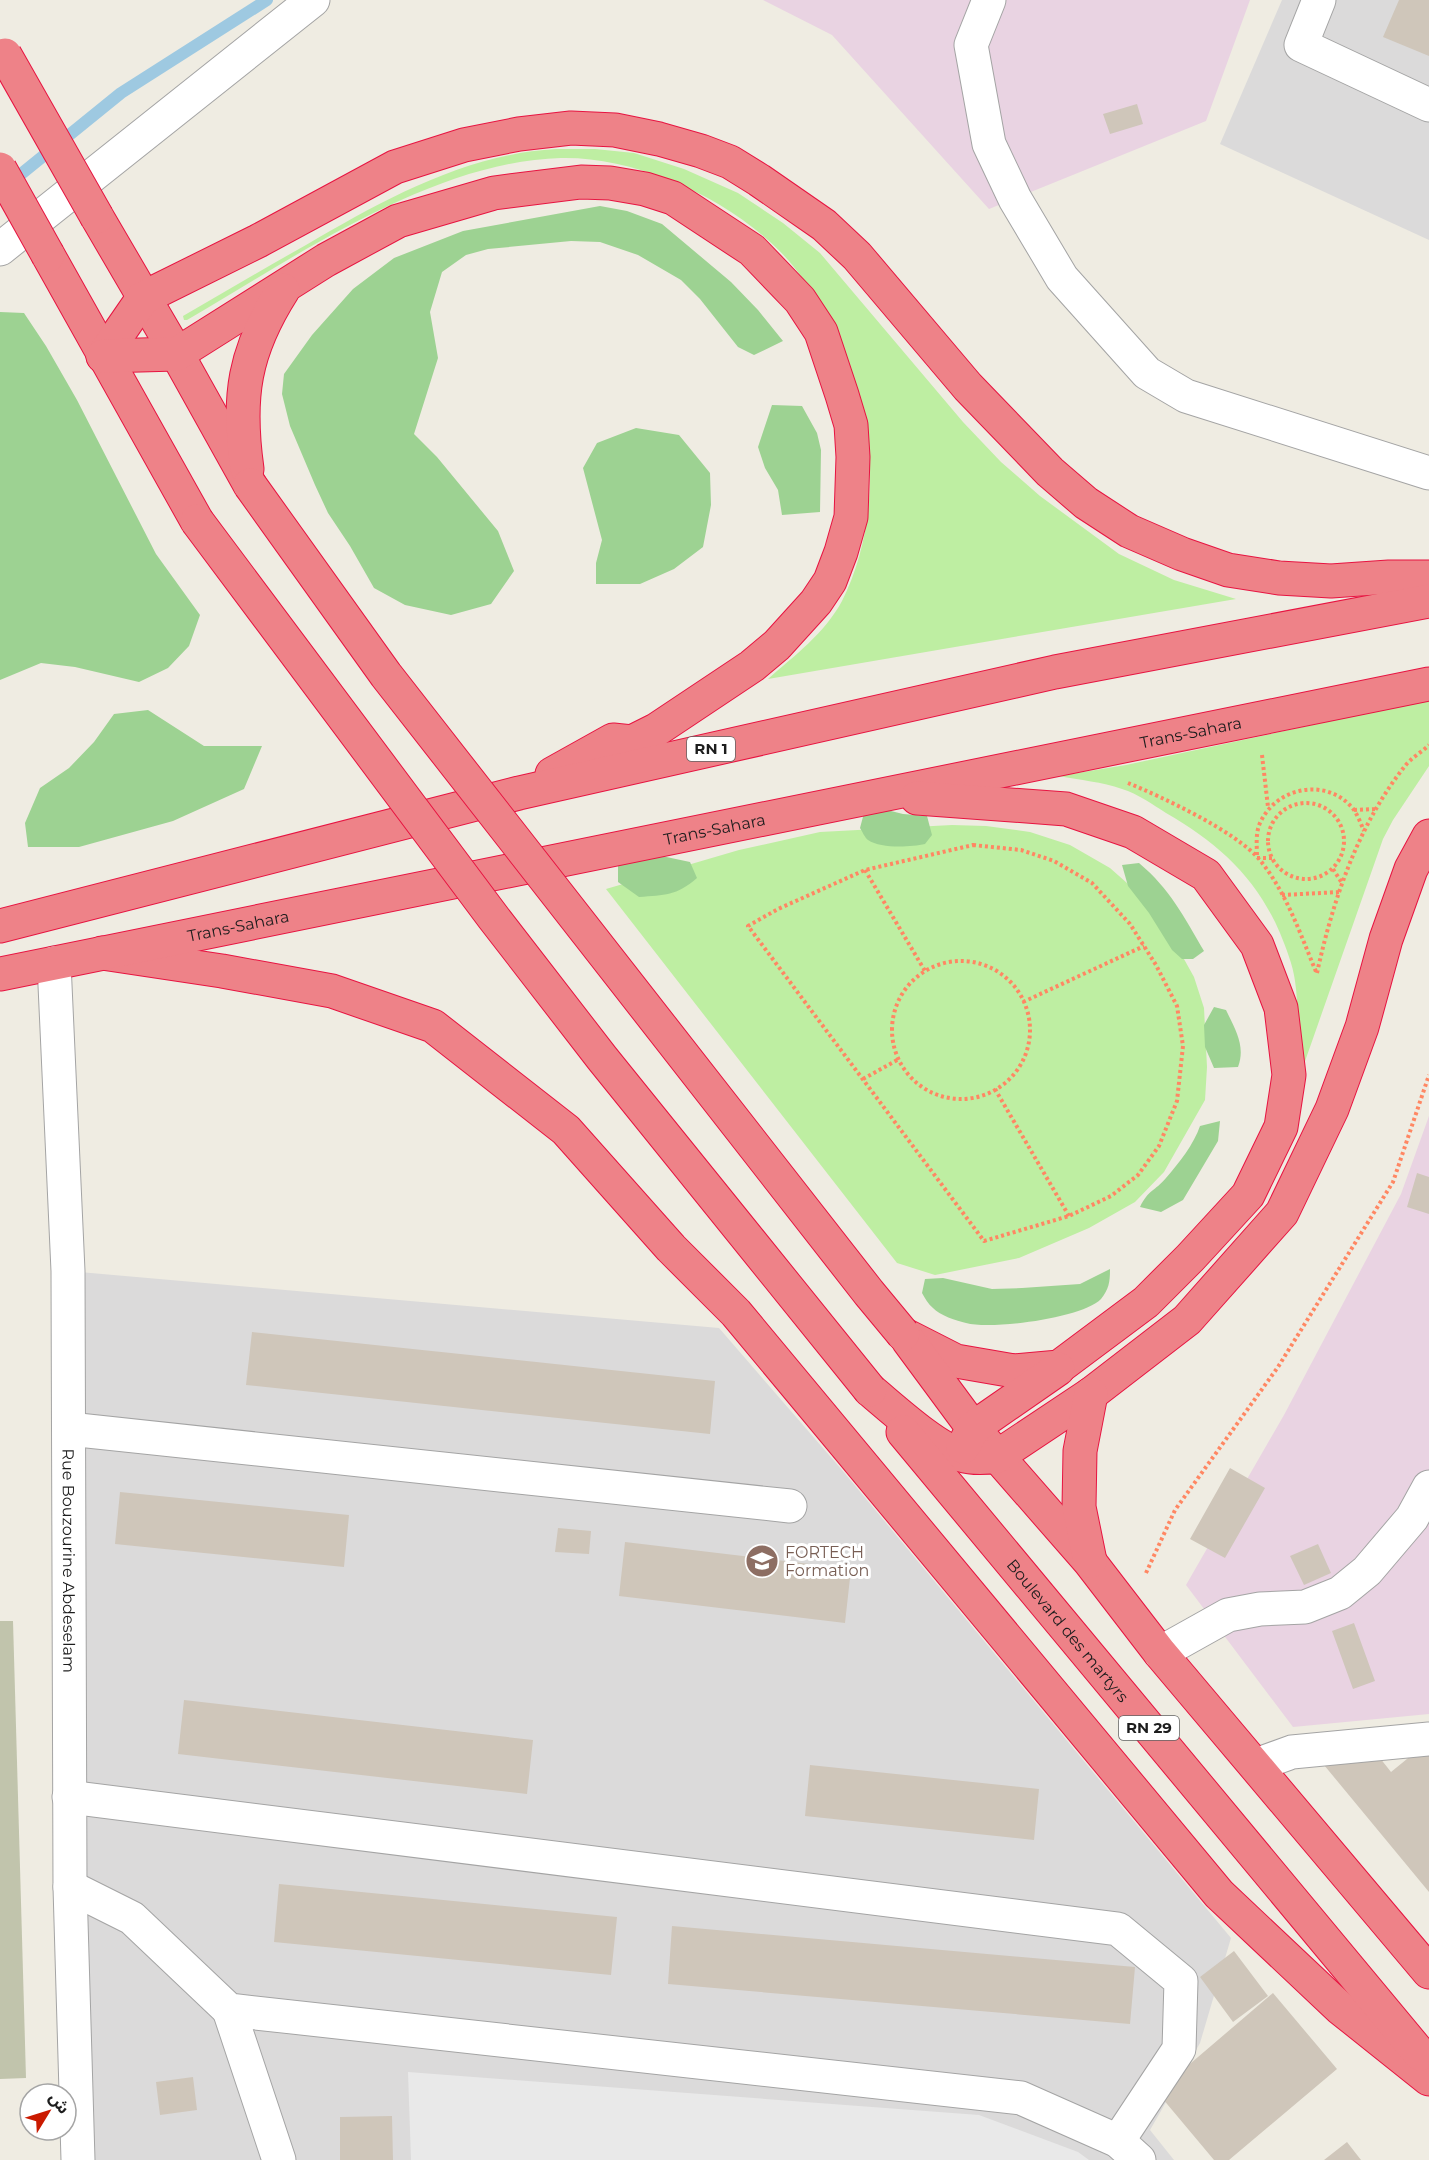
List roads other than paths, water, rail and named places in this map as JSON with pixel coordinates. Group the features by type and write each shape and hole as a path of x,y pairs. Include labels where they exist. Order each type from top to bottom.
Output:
{"highway":[{"path":"2,50 142,298 177,354 250,486 386,675 565,907 903,1334 966,1441 983,1458 998,1456 1091,1394 1187,1320 1282,1213 1332,1109 1362,1027 1386,939 1400,899 1411,869 1429,836"},
{"path":"103,356 142,298 286,227 395,167 464,145 519,134 571,128 615,130 659,139 729,162 824,225 857,256 968,387 1042,464 1086,502 1129,531 1182,554 1228,570 1279,578 1331,581 1429,577"},
{"path":"0,169 197,521 500,926 610,1067 870,1390 938,1444 966,1441 1146,1302 1191,1258 1248,1195 1281,1127 1289,1075 1281,1008 1257,945 1206,875 1133,831 1066,809 876,795"},
{"path":"103,356 177,354 326,260 398,221 494,193 581,182 610,183 645,189 673,198 752,250 800,300 821,332 851,425 853,457 851,517 830,581 816,602 777,645 722,687 656,730 632,742 613,740 519,793"},
{"path":"250,486 242,411 245,378 254,345 268,314 286,286"},
{"name":"RN 1","path":"0,926 519,793 1055,672 1429,601"},
{"name":"Trans-Sahara","path":"0,974 1429,684"},
{"path":"102,953 222,971 332,991 433,1026 566,1130 671,1248 736,1313 1219,1894 1340,2008 1429,2079"},
{"path":"903,1334 956,1361 1014,1371 1059,1367"},
{"name":"Boulevard des martyrs","path":"870,1390 1429,2064"},
{"path":"1090,1562 1079,1507 1080,1451 1091,1394"},
{"path":"954,1493 955,1473 966,1441"},
{"path":"998,1456 1090,1562 1160,1653 1429,1972"}],"street":[{"path":"0,249 313,0"},
{"path":"989,0 971,45 989,144 1015,199 1062,278 1148,374 1186,396 1429,473"},
{"path":"1319,0 1301,45 1429,105"},
{"name":"Rue Bouzourine Abdeselam","path":"54,963 68,1271 70,1887 78,2160"},
{"path":"69,1429 790,1506"},
{"path":"1160,1653 1228,1615 1260,1609 1305,1607 1340,1593 1367,1571 1412,1518 1429,1487"},
{"path":"1256,1765 1292,1752 1429,1739"},
{"path":"69,1797 1118,1929 1181,1981 1179,2049 1129,2150 1021,2098 229,2010"},
{"path":"70,1887 132,1918 229,2010 279,2160"}],"waterway":[{"path":"10,183 121,93 267,0"}],"place":[{"name":"FORTECH Formation","path":"762,1561"}]}
